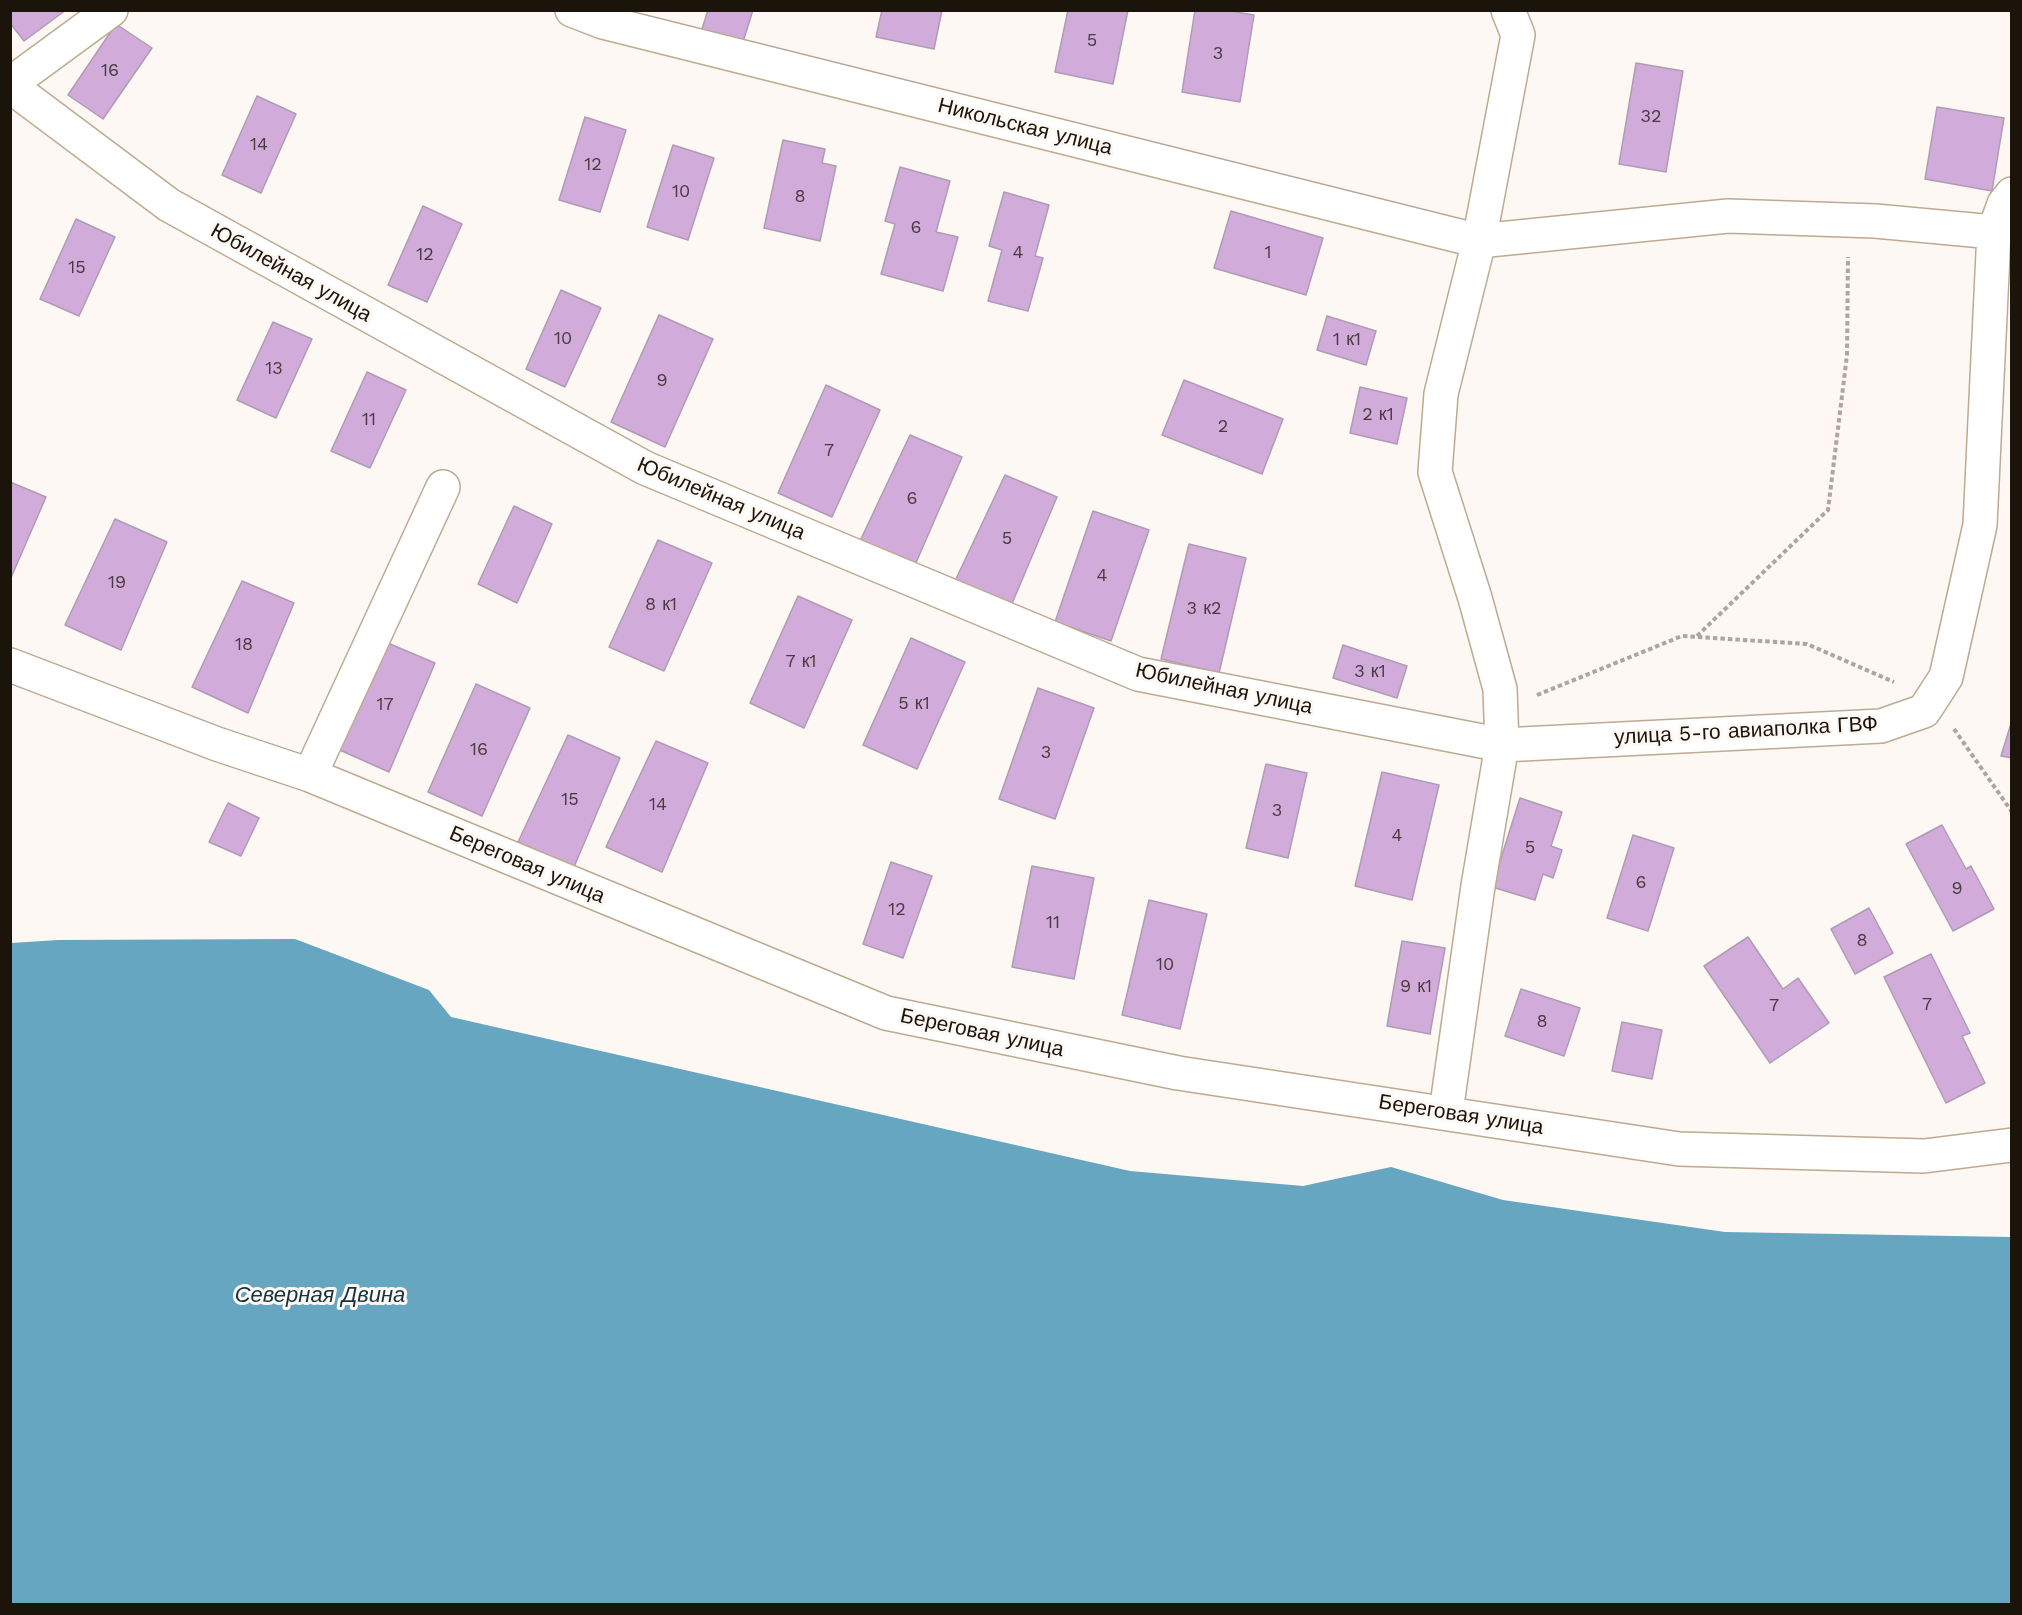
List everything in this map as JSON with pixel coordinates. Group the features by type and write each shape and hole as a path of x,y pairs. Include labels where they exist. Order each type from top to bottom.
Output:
{"street":[{"path":"10,85 111,10"},
{"name":"Никольская улица","path":"572,10 626,27 1479,241 1728,216 1848,220 1994,232"},
{"path":"1446,1112 1478,886 1502,745 1500,689 1475,598 1435,472 1441,394 1479,241 1518,35 1508,10"},
{"name":"Юбилейная улица","path":"10,85 169,206 645,468 1138,674 1502,745"},
{"name":"улица 5-го авиаполка ГВФ","path":"1502,745 1881,726 1924,711 1946,677 1980,525 1994,232 2004,204 2012,194"},
{"path":"310,775 444,487"},
{"name":"Береговая улица","path":"10,665 217,744 310,775 886,1013 1178,1073 1679,1149 1924,1156 2012,1145"}],"path":[{"path":"1696,637 1828,510 1847,356 1848,220"},
{"path":"1501,709 1682,636 1807,644 1932,698 2012,812"}],"water":[{"name":"Северная Двина","path":"295,939 429,990 451,1017 1130,1171 1303,1186 1391,1167 1503,1200 1725,1232 2011,1237 2011,1604 11,1604 11,943 58,940"}],"building":[{"path":"10,10 66,10 24,41 10,23"},
{"path":"708,10 753,10 742,45 701,32"},
{"path":"882,10 942,10 934,49 876,37"},
{"path":"1068,10 1128,10 1113,84 1055,72"},
{"path":"1195,10 1225,10 1254,15 1240,102 1182,92"},
{"path":"116,24 152,48 103,119 68,95"},
{"path":"1636,63 1683,71 1666,172 1619,164"},
{"path":"257,96 296,114 261,193 222,175"},
{"path":"1937,107 2004,118 1992,191 1925,179"},
{"path":"585,117 626,130 600,212 559,200"},
{"path":"783,140 825,149 822,163 836,166 820,241 764,228"},
{"path":"673,145 714,158 688,240 647,227"},
{"path":"900,167 950,181 936,232 958,237 943,291 881,274 895,224 885,221"},
{"path":"1004,192 1049,205 1035,256 1043,258 1028,311 988,301 1002,250 989,246"},
{"path":"423,206 462,224 427,302 388,285"},
{"path":"1231,211 1323,238 1306,295 1214,268"},
{"path":"76,219 115,237 79,316 40,299"},
{"path":"561,290 601,308 565,387 526,369"},
{"path":"659,315 713,339 665,447 611,422"},
{"path":"1327,316 1376,331 1366,365 1317,350"},
{"path":"273,322 312,339 276,418 237,400"},
{"path":"367,372 406,390 370,468 331,451"},
{"path":"1184,380 1283,419 1262,474 1162,435"},
{"path":"826,385 880,410 832,517 778,493"},
{"path":"1360,387 1407,398 1397,444 1350,433"},
{"path":"910,435 962,457 915,565 860,541"},
{"path":"1005,475 1057,497 1011,606 955,581"},
{"path":"10,482 46,497 10,580"},
{"path":"514,506 552,524 517,603 478,584"},
{"path":"1093,511 1149,530 1111,641 1055,622"},
{"path":"115,519 167,542 121,650 65,625"},
{"path":"658,540 712,563 664,671 609,647"},
{"path":"1189,544 1246,558 1219,673 1161,659"},
{"path":"242,581 294,603 248,713 192,687"},
{"path":"798,596 852,620 804,728 750,703"},
{"path":"911,638 965,662 917,769 863,745"},
{"path":"383,641 435,663 389,772 333,747"},
{"path":"1343,645 1407,666 1397,698 1333,678"},
{"path":"476,684 530,708 482,816 428,792"},
{"path":"1038,688 1094,708 1055,819 999,799"},
{"path":"2012,720 2012,758 2001,756"},
{"path":"568,735 620,758 574,867 518,842"},
{"path":"656,741 708,763 662,872 606,847"},
{"path":"1266,764 1307,773 1288,858 1246,848"},
{"path":"1382,772 1439,785 1412,900 1355,886"},
{"path":"1520,798 1562,812 1551,846 1562,850 1553,878 1543,874 1535,900 1492,887"},
{"path":"228,803 259,818 241,856 209,842"},
{"path":"1942,825 1966,869 1971,866 1994,909 1953,931 1906,844"},
{"path":"1633,835 1674,848 1648,931 1607,918"},
{"path":"891,862 932,876 903,958 863,944"},
{"path":"1032,866 1094,878 1074,979 1012,967"},
{"path":"1149,900 1207,914 1180,1029 1122,1015"},
{"path":"1869,908 1893,953 1855,974 1831,929"},
{"path":"1748,937 1783,989 1798,978 1829,1023 1770,1063 1704,966"},
{"path":"1402,941 1445,948 1430,1034 1387,1026"},
{"path":"1931,954 1970,1033 1962,1036 1985,1083 1946,1103 1884,977"},
{"path":"1521,989 1580,1008 1564,1056 1505,1036"},
{"path":"1622,1022 1662,1030 1652,1079 1612,1071"}]}
